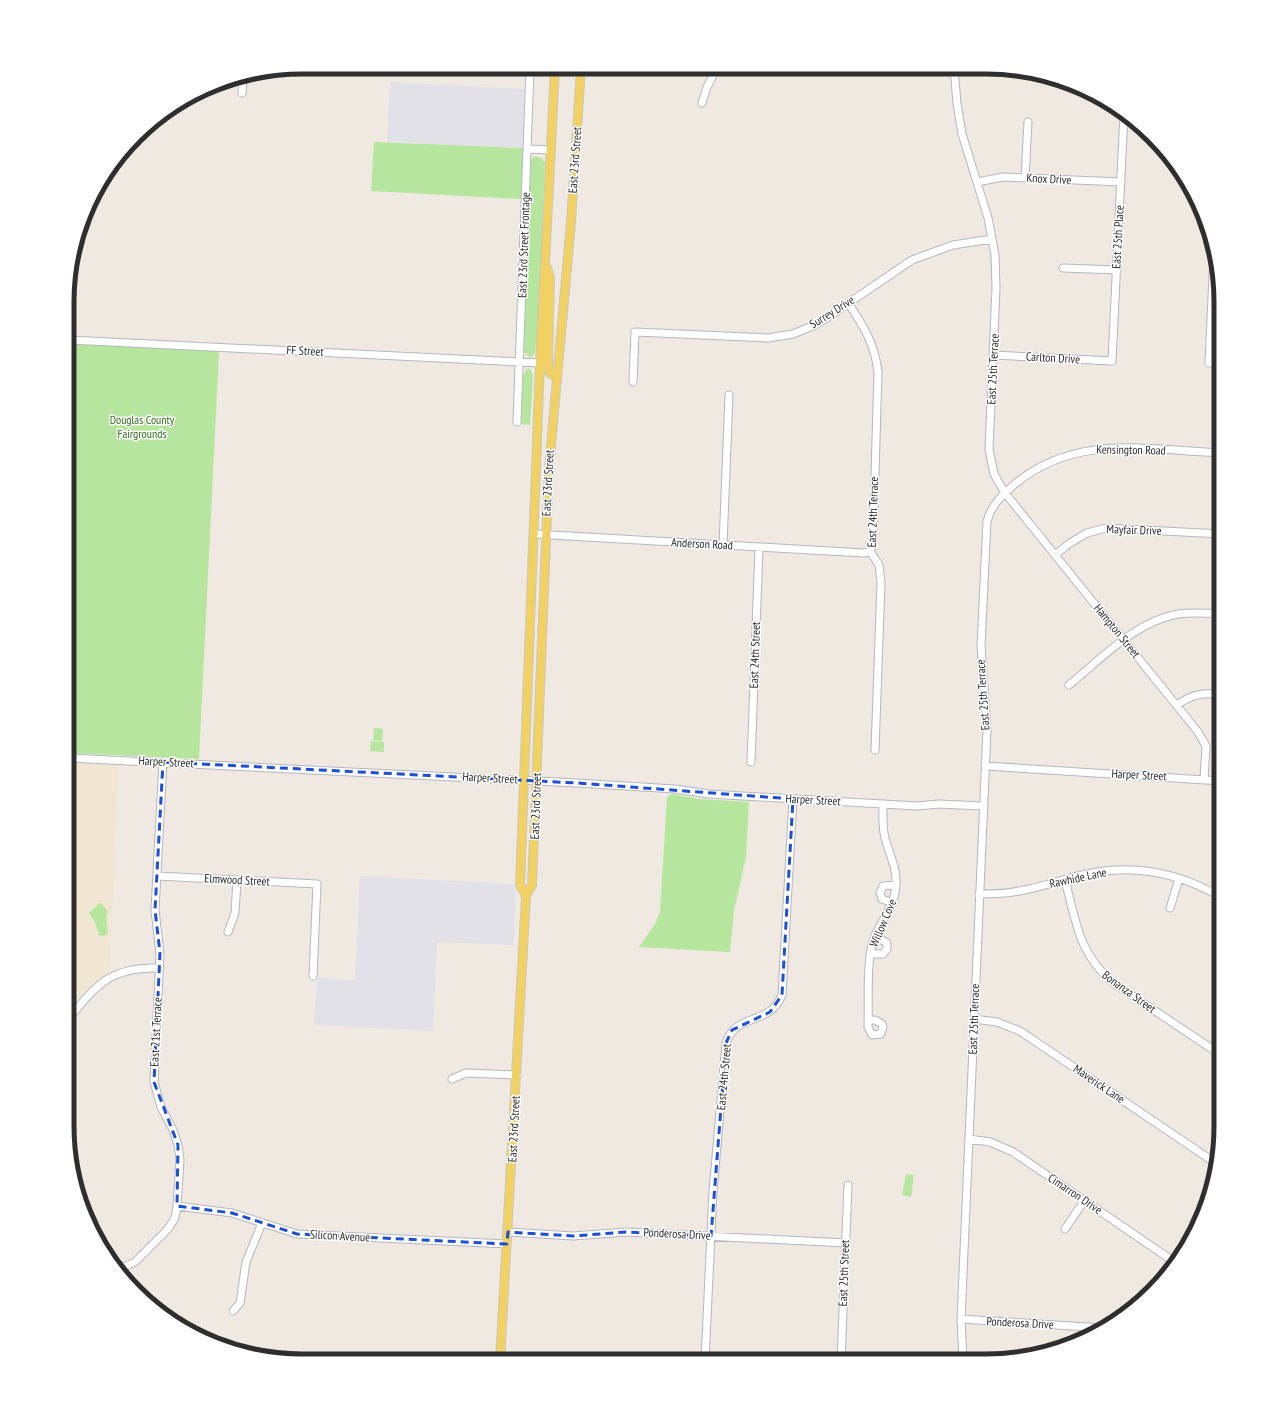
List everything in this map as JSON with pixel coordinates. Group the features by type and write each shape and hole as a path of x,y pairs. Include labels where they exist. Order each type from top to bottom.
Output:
{"main road":[{"name":"East 23rd Street","path":"526,896 520,885 540,363 550,150 556,74"},
{"name":"East 23rd Street","path":"500,1354 526,896 532,886 550,443 571,222 581,74"},
{"path":"545,259 550,278 548,369 550,374 556,376"}],"street":[{"name":"East 23rd Street Frontage","path":"517,422 530,74"},
{"path":"702,103 707,87 715,74"},
{"name":"East 25th Terrace","path":"954,74 959,119 967,154 986,207 992,239 996,288 989,449 992,470 1005,493 990,512 986,532 981,646 982,683 987,718 961,1319 964,1354"},
{"path":"242,93 243,82"},
{"name":"East 25th Place","path":"1112,361 1124,120"},
{"path":"1025,178 1028,122"},
{"path":"528,149 550,150"},
{"name":"Knox Drive","path":"977,182 1003,177 1120,182"},
{"name":"Surrey Drive","path":"633,382 635,332 758,338 781,337 814,325 899,267 923,254 953,245 992,239"},
{"path":"1063,268 1116,270"},
{"path":"1209,363 1213,278"},
{"name":"East 24th Terrace","path":"848,303 869,336 874,349 878,372 873,543 870,551 879,565 881,583 875,750"},
{"name":"FF Street","path":"74,340 540,363"},
{"name":"Carlton Drive","path":"993,355 1112,361"},
{"path":"723,545 729,395"},
{"name":"Kensington Road","path":"1005,493 1023,478 1046,464 1069,454 1088,450 1110,448 1214,453"},
{"name":"Hampton Street","path":"1005,493 1203,739 1206,746 1204,779"},
{"name":"Mayfair Drive","path":"1055,555 1082,535 1097,529 1106,528 1214,534"},
{"name":"Anderson Road","path":"534,534 759,548 864,553 870,551"},
{"name":"East 24th Street","path":"751,762 759,548"},
{"path":"1069,685 1124,640 1144,626 1169,616 1188,613 1214,614"},
{"path":"1177,705 1186,698 1198,693 1214,694"},
{"name":"Harper Street","path":"74,758 524,780 669,789 709,794 883,804 982,806"},
{"name":"East 21st Terrace","path":"123,1268 135,1262 168,1229 175,1218 177,1206 180,1160 178,1145 173,1130 161,1107 154,1082 160,953 155,910 163,762"},
{"name":"Harper Street","path":"984,766 1214,780"},
{"name":"East 24th Street","path":"705,1354 715,1165 726,1043 732,1030 741,1023 770,1012 776,1006 782,995 794,799"},
{"name":"Willow Cove","path":"868,1020 871,954 876,936 893,903 896,885 894,863 884,836 883,804"},
{"name":"Rawhide Lane","path":"979,894 1019,891 1097,872 1124,870 1154,873 1191,882 1214,894"},
{"name":"Elmwood Street","path":"157,876 317,884 313,976"},
{"path":"1170,908 1179,879"},
{"path":"228,932 235,913 237,880"},
{"name":"Bonanza Street","path":"1065,880 1081,939 1086,952 1097,968 1112,982 1214,1051"},
{"path":"893,903 882,899 880,893 881,889 886,885 896,885"},
{"path":"871,954 883,954 887,949 887,942 876,936"},
{"path":"74,1013 90,994 113,975 132,969 159,968"},
{"name":"Maverick Lane","path":"974,1019 998,1022 1020,1031 1211,1160"},
{"path":"452,1079 466,1073 517,1075"},
{"name":"Cimarron Drive","path":"969,1139 1000,1145 1171,1260"},
{"name":"East 25th Street","path":"841,1354 848,1185"},
{"path":"1065,1229 1084,1201"},
{"name":"Silicon Avenue","path":"177,1206 220,1210 297,1234 507,1244"},
{"path":"233,1311 240,1303 246,1262 262,1223"},
{"name":"Ponderosa Drive","path":"508,1232 573,1236 626,1232 846,1243"},
{"name":"Ponderosa Drive","path":"961,1319 1092,1327"}],"highlighted area":[{"path":"163,762 577,783 793,799 782,995 770,1012 732,1030 726,1043 711,1236 626,1232 573,1236 508,1232 507,1244 297,1234 232,1213 177,1206 178,1145 154,1082 160,953 155,910"}],"shaded area":[{"path":"390,82 525,89 523,148 387,142"},
{"path":"74,762 118,765 110,972 89,988 74,1006"},
{"path":"360,876 516,884 514,945 437,942 433,1031 314,1025 317,978 355,980"}],"green space":[{"path":"374,142 523,148 521,199 371,191"},
{"path":"534,156 542,158 545,163 538,321 535,353 530,358 524,352 531,161"},
{"name":"Douglas County Fairgrounds","path":"74,344 219,351 199,759 74,753"},
{"path":"528,368 531,370 533,375 530,425 521,424 523,375"},
{"path":"374,728 383,729 382,741 373,740"},
{"path":"371,741 384,742 384,752 370,751"},
{"path":"672,794 700,799 749,802 746,857 734,911 730,952 639,947 655,924 660,912 667,797"},
{"path":"99,903 101,903 108,912 106,918 108,933 104,936 99,935 96,924 89,913"},
{"path":"906,1174 914,1175 911,1197 902,1195"}]}
